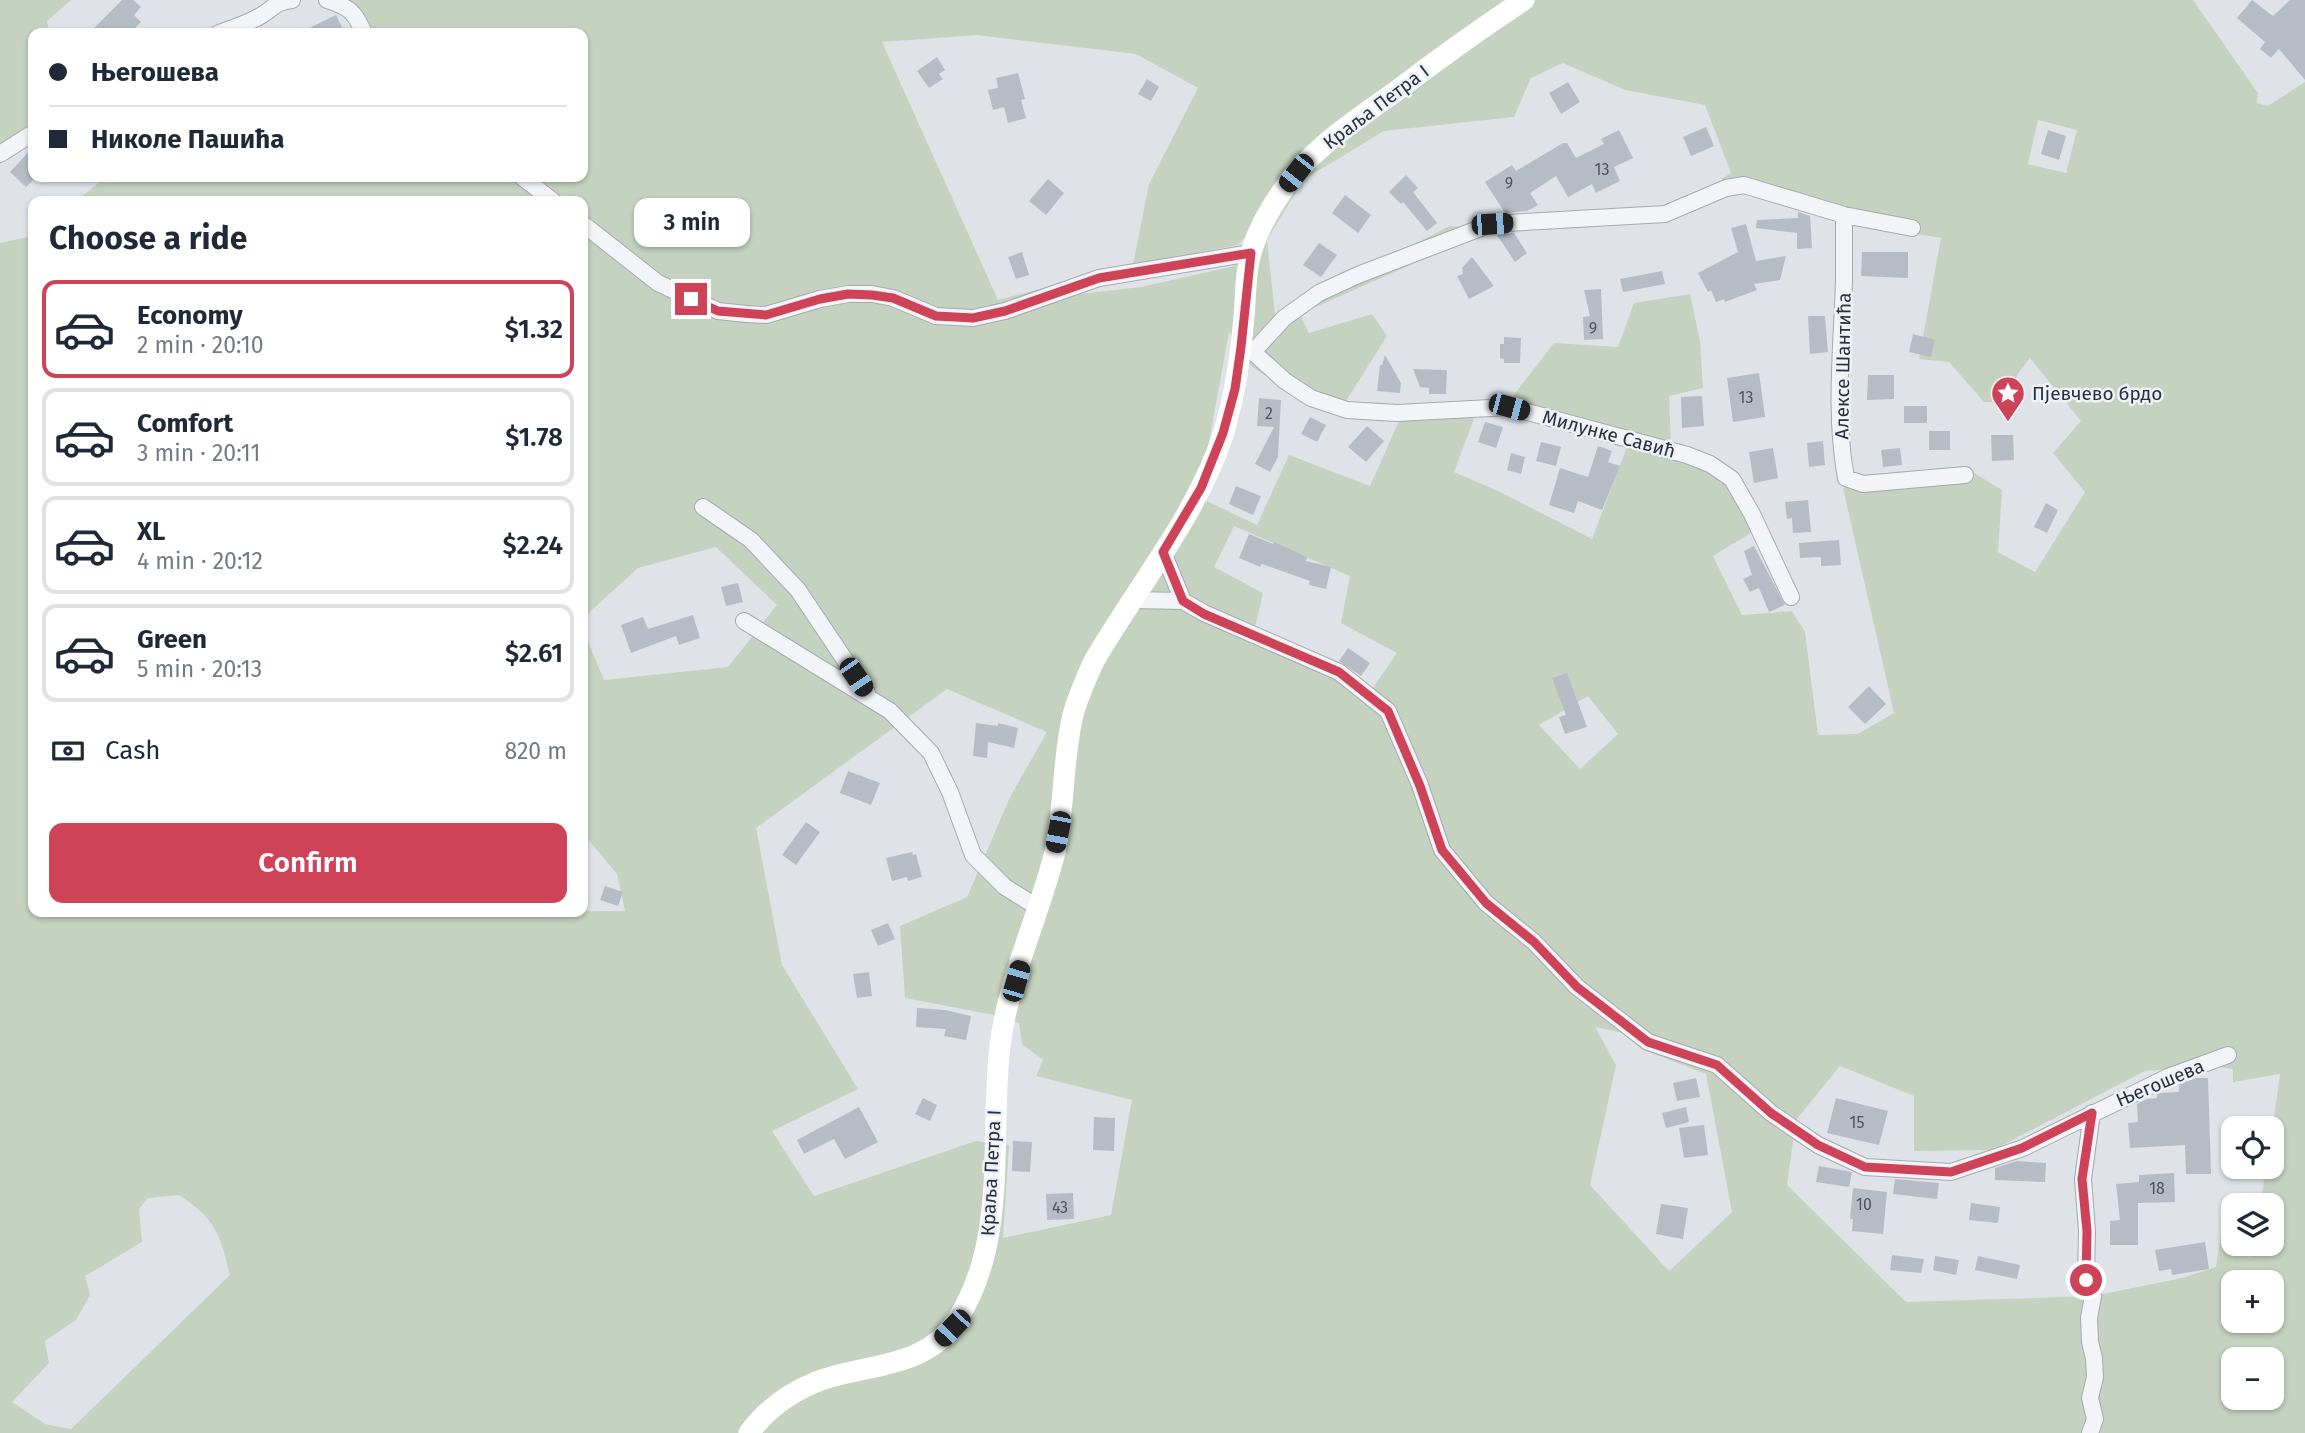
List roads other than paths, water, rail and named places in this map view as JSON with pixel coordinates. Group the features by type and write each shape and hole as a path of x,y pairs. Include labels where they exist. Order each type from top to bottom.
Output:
{"street":[{"path":"234,28 264,13 282,0"},
{"path":"327,0 355,13 362,28"},
{"name":"Краља Петра I","path":"749,1433 767,1413 798,1391 830,1378 900,1362 930,1348 952,1328 967,1304 985,1258 990,1226 1000,1042 1022,957 1055,852 1073,716 1094,661 1193,503 1208,472 1247,350 1251,253 1261,228 1283,190 1318,151 1402,86 1524,0"},
{"path":"0,154 28,136"},
{"path":"528,182 547,196"},
{"path":"1247,350 1318,293 1492,224 1665,214 1726,188 1744,185 1844,215 1912,228"},
{"name":"Алексе Шантића","path":"1844,215 1839,379 1842,457 1846,478 1863,484 1965,475"},
{"path":"588,228 658,283 718,311 766,315 820,299 848,294 893,298 936,316 973,318 1005,311 1099,278 1251,253"},
{"name":"Милунке Савић","path":"1247,350 1311,398 1347,410 1397,414 1509,407 1710,464 1732,480 1752,514 1791,597"},
{"path":"702,507 751,540 798,590 870,698"},
{"path":"1163,552 1183,601"},
{"name":"Његошева","path":"1132,600 1183,601 1204,614 1339,672 1388,711 1420,786 1442,850 1486,903 1534,942 1577,987 1648,1042 1717,1065 1771,1113 1818,1145 1865,1167 1951,1172 2022,1148 2168,1077 2228,1055"},
{"path":"744,621 890,711 931,752 950,792 973,855 1005,887 1039,908"},
{"name":"Његошева","path":"2090,1433 2095,1419 2090,1398 2095,1377 2089,1318 2093,1296 2086,1280 2087,1231 2082,1179 2092,1113"}],"place":[{"name":"Пјевчево брдо","path":"2008,423"}]}
